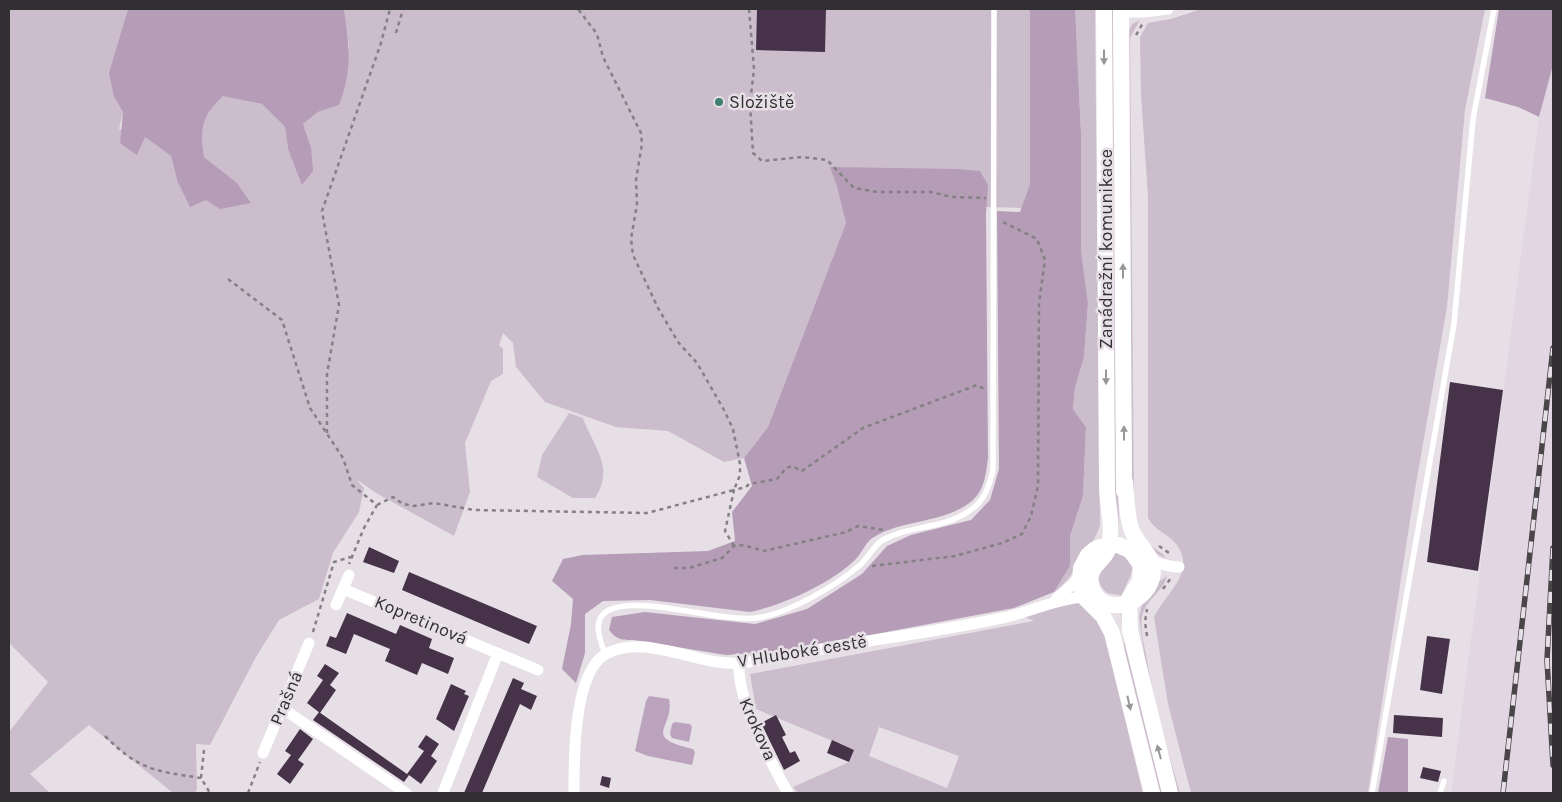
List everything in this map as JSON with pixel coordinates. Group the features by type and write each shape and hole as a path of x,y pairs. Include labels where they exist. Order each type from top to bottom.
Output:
{"main road":[{"name":"Zanádražní komunikace","path":"1102,546 1107,489 1104,9"},
{"name":"Zanádražní komunikace","path":"1121,10 1125,482 1123,530 1125,541 1141,565 1141,576 1130,594 1146,597"},
{"name":"Zanádražní komunikace","path":"1125,482 1132,532 1152,561"},
{"path":"1133,552 1118,545 1102,546 1083,561 1080,586 1096,599 1112,607 1116,616 1119,655 1128,702 1152,793"},
{"path":"1096,599 1091,586 1091,574 1097,561 1106,554 1102,546"},
{"path":"1152,561 1152,578 1146,597 1130,631 1170,793"},
{"path":"1096,599 1115,605 1146,597"}],"street":[{"path":"1121,10 1144,12 1168,9"},
{"path":"1133,552 1152,561 1173,567 1146,597"},
{"path":"336,605 349,575"},
{"name":"V Hluboké cestě","path":"1053,601 1068,590 1080,575"},
{"name":"Kopretinová","path":"343,588 538,670"},
{"name":"V Hluboké cestě","path":"605,654 623,649 648,647 739,663 1004,618 1053,601 1096,599"},
{"name":"Prašná","path":"263,753 309,643"},
{"path":"443,793 498,653"},
{"path":"574,793 575,738 580,702 588,678 605,654"},
{"name":"Krokova","path":"739,663 738,679 743,700 788,793"},
{"path":"282,708 406,793"}],"lane":[{"path":"605,654 600,641 598,624 604,614 610,610 639,606 745,618 769,615 794,605 820,591 860,564 881,541 900,532 954,520 970,511 983,499 990,485 992,470 994,9"},
{"path":"1372,793 1454,324 1473,119 1494,9"},
{"path":"1440,793 1444,782"}],"path":[{"path":"327,434 327,374 339,305 322,211 381,43 390,9"},
{"path":"396,33 402,9"},
{"path":"578,9 597,34 603,57 641,132 642,144 636,180 637,204 631,239 632,256 673,334 697,363 733,429 740,464 740,475 734,490 725,531 734,546"},
{"path":"749,9 754,69 750,88 750,123 753,153 762,161 802,157 827,160 854,188 877,192 931,192 952,197 992,199"},
{"path":"1135,41 1144,20"},
{"path":"228,279 282,320 310,408 343,458 352,485 377,505"},
{"path":"349,575 347,569 364,528 377,505 393,497 403,504 414,506 434,504 474,510 647,513 746,487 749,484 777,479 786,468 792,466 802,471 863,428 930,401 977,385 992,393"},
{"path":"674,568 689,568 722,558 734,546 743,545 764,551 846,532 858,526 900,532"},
{"path":"1148,639 1146,597 1171,580 1173,567 1170,555 1156,543"},
{"path":"309,643 334,562 352,557"},
{"path":"105,736 125,756 155,771 201,778"},
{"path":"204,750 201,778 210,793"},
{"path":"248,793 263,753"}],"shaded area":[{"path":"9,9 128,9 119,41 114,97 123,112 119,129 145,137 171,156 177,180 236,182 204,157 202,138 204,123 211,110 223,95 262,104 285,127 288,149 303,185 311,147 303,124 318,112 339,105 349,46 344,9 1095,9 1100,525 1097,532 1074,571 1054,592 1070,566 1070,536 1083,496 1086,427 1073,409 1075,388 1084,357 1088,303 1081,250 1081,133 1076,29 1079,209 842,204 846,223 768,427 744,458 724,462 668,431 616,427 545,402 516,367 513,343 503,333 499,345 503,349 503,374 491,381 465,443 470,492 454,536 376,493 356,479 364,488 359,512 333,553 319,599 279,620 256,657 210,745 196,744 197,789 195,793 173,793 89,725 30,774 50,793 9,793 9,732 48,682 9,643"},
{"path":"128,9 344,9 349,57 346,80 339,105 318,112 303,124 311,147 313,171 302,185 288,149 285,127 262,104 223,96 207,116 202,138 204,157 236,182 251,203 220,209 206,200 190,207 177,180 171,156 145,137 137,155 120,143 123,112 114,97 109,73"},
{"path":"1030,9 1075,9 1081,133 1081,250 1088,303 1084,357 1075,388 1073,409 1086,427 1083,496 1070,536 1070,566 1054,592 1014,608 785,651 726,655 617,638 609,630 612,617 645,612 755,624 807,609 862,574 887,546 911,535 971,520 990,500 999,469 997,211 1020,212 1030,184"},
{"path":"1109,9 1113,9 1119,538 1114,538"},
{"path":"1201,9 1485,9 1465,110 1447,307 1413,501 1368,793 1191,793 1168,704 1154,617 1177,582 1183,564 1182,554 1176,544 1151,523 1148,518 1148,197 1141,96 1140,37 1148,23 1171,19"},
{"path":"1499,9 1553,9 1553,65 1539,117 1518,107 1485,98"},
{"path":"1140,20 1130,38 1134,497 1136,518 1140,531 1148,543 1166,558 1146,544 1142,537 1136,521 1132,505 1129,30 1132,24"},
{"path":"1553,65 1553,793 1451,793 1539,117"},
{"path":"830,167 980,171 988,185 986,213 988,458 980,491 973,500 962,508 938,517 886,531 874,537 855,560 833,577 791,599 763,609 750,612 650,600 603,601 585,614 585,653 576,683 562,669 571,624 573,599 552,581 563,559 583,555 708,551 735,541 732,512 752,486 744,458 768,427 846,223 837,186"},
{"path":"569,413 583,418 601,458 603,477 601,487 595,498 573,498 537,477 542,455"},
{"path":"1116,552 1125,557 1132,567 1123,596 1107,593 1099,581 1101,572"},
{"path":"1167,576 1144,611 1142,627 1149,673 1180,793 1177,793 1148,680 1139,617 1142,604 1155,584"},
{"path":"1079,602 1095,614 1109,639 1115,678 1143,793 798,793 793,787 849,762 854,750 756,709 750,674 1034,621 1023,616","holes":["879,727 959,756 947,788 869,756"]},
{"path":"1120,610 1124,610 1136,684 1162,793 1157,793 1125,653"},
{"path":"649,696 669,699 670,709 663,730 664,736 677,745 693,749 695,752 692,765 648,756 635,751 646,701"},
{"path":"675,722 690,724 692,727 689,742 672,738 670,734 672,724"},
{"path":"1388,737 1408,739 1408,793 1378,793"}],"building":[{"path":"757,9 826,9 825,52 756,50"},
{"path":"1450,382 1503,390 1478,571 1427,562"},
{"path":"369,547 399,561 394,573 363,562"},
{"path":"409,572 537,626 529,644 402,590"},
{"path":"347,613 396,634 400,625 432,639 429,648 454,658 448,674 422,663 417,675 385,661 390,649 354,634 346,654 326,646 330,636 336,638"},
{"path":"1427,636 1450,639 1442,694 1420,690"},
{"path":"325,664 339,673 330,685 336,690 320,713 307,703 323,680 317,676"},
{"path":"513,678 524,683 521,689 537,696 531,710 520,704 482,793 464,793"},
{"path":"451,684 466,691 464,694 469,696 454,731 436,719"},
{"path":"319,712 407,774 424,751 418,747 426,735 439,744 431,756 437,761 421,784 409,775 404,782 313,720"},
{"path":"776,715 786,735 782,737 790,753 795,751 800,761 784,770 761,723"},
{"path":"1394,715 1443,718 1442,737 1393,733"},
{"path":"300,729 313,739 298,760 304,764 290,784 277,774 291,755 285,751"},
{"path":"832,740 854,750 849,762 827,753"},
{"path":"1423,767 1441,771 1438,782 1420,778"},
{"path":"602,776 611,778 609,788 600,785"}],"railway":[{"path":"1503,793 1553,348"},
{"path":"1553,548 1547,660 1553,765"}],"place":[{"name":"Složiště","path":"719,102"}]}
